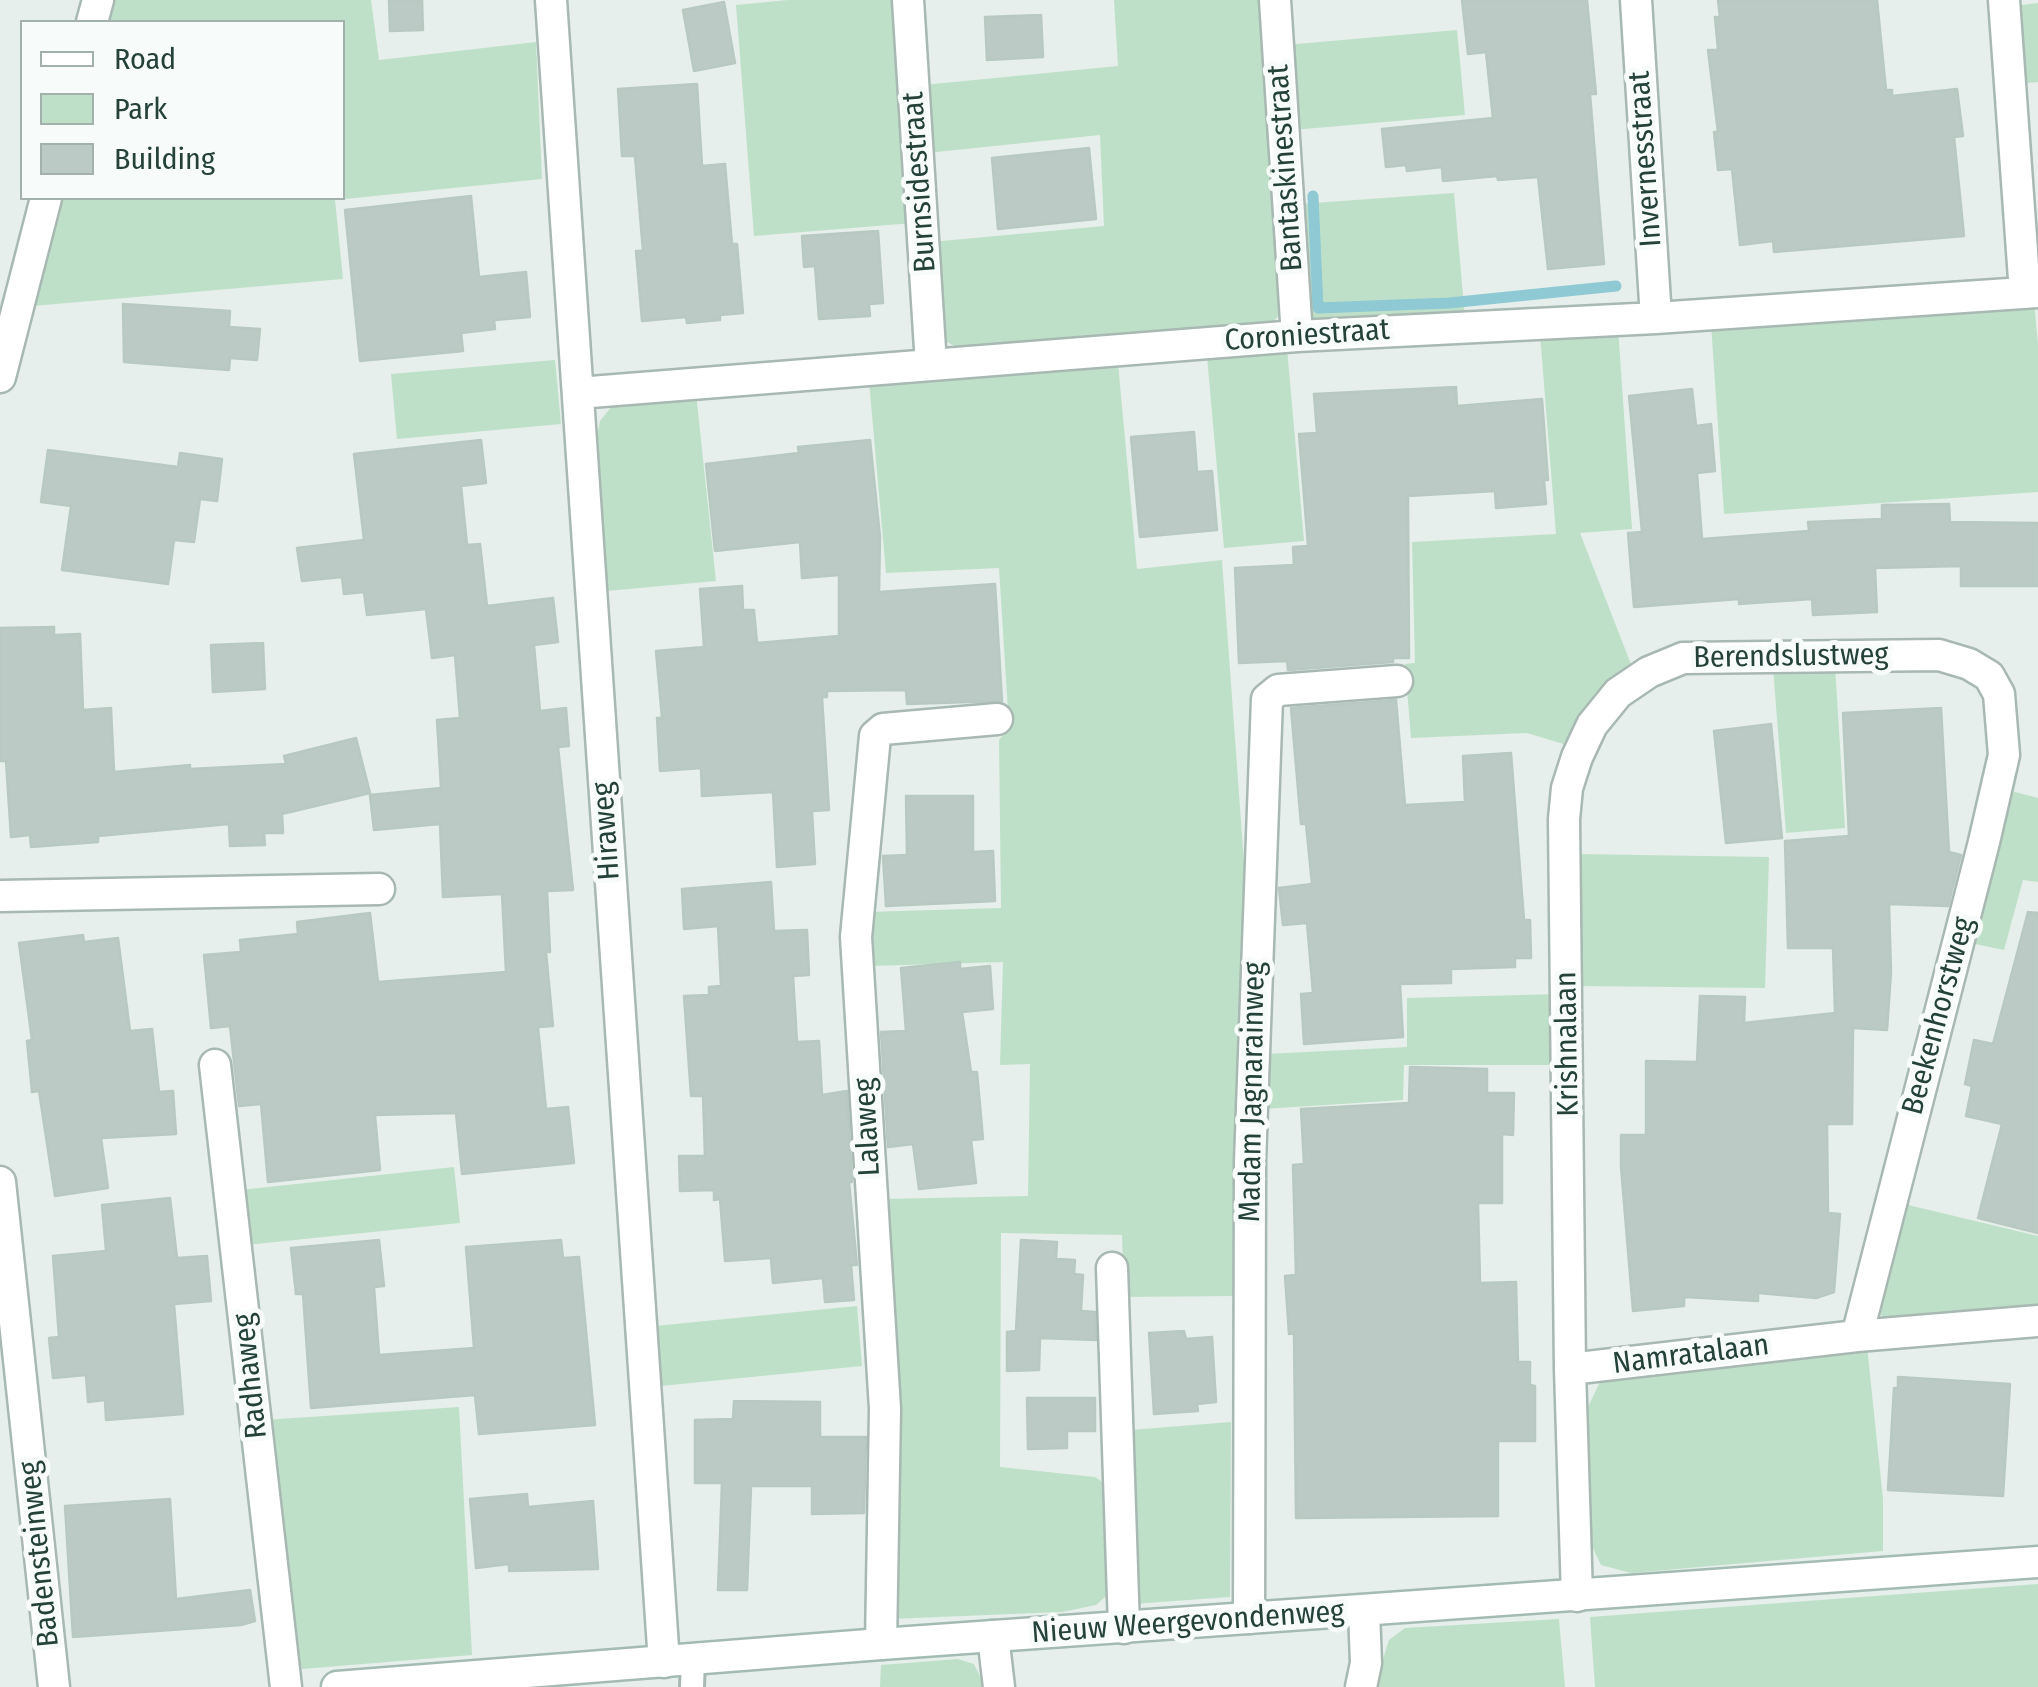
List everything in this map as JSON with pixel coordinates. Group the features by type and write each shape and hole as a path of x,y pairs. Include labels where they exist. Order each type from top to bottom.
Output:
{"street":[{"name":"Hiraweg","path":"551,0 578,393 683,1669"},
{"name":"Burnsidestraat","path":"908,0 931,364"},
{"name":"Bantaskinestraat","path":"1275,0 1297,336"},
{"name":"Invernesstraat","path":"1636,0 1656,318"},
{"path":"2004,0 2031,293"},
{"path":"0,377 45,200"},
{"name":"Coroniestraat","path":"578,393 1297,336 1656,318 2031,293"},
{"name":"Berendslustweg","path":"1592,725 1618,693 1648,672 1683,658 1940,655 1969,664 1989,676 1999,694"},
{"name":"Madam Jagnarainweg","path":"1248,1618 1250,1162 1267,699 1278,690 1397,681"},
{"name":"Beekenhorstweg","path":"1856,1336 2004,755 1999,694"},
{"name":"Lalaweg","path":"881,1644 884,1408 856,937 875,736 883,729 997,718"},
{"name":"Krishnalaan","path":"1570,1369 1564,819 1577,757 1592,725"},
{"path":"0,896 379,889"},
{"name":"Radhaweg","path":"215,1064 286,1687"},
{"name":"Badensteinweg","path":"0,1182 54,1687"},
{"path":"1112,1268 1124,1628"},
{"name":"Namratalaan","path":"1577,1596 1570,1369 1856,1336 2038,1321"},
{"name":"Nieuw Weergevondenweg","path":"337,1687 565,1678 683,1669 881,1644 2038,1562"},
{"path":"1361,1687 1366,1663 1364,1611"},
{"path":"994,1636 999,1687"}],"green space":[{"path":"113,0 371,0 379,60 536,42 542,179 345,199 345,20 108,20"},
{"path":"788,0 899,0 913,223 754,236 736,5"},
{"path":"1114,0 1267,0 1285,302 1271,324 968,349 955,346 945,341 936,319 931,242 1104,226 1100,135 927,153 923,85 1118,66"},
{"path":"2038,3 2038,82 2017,84 2014,6"},
{"path":"1457,30 1465,115 1293,130 1285,45"},
{"path":"1454,193 1465,318 1308,321 1299,204"},
{"path":"60,200 335,200 343,279 33,306"},
{"path":"2034,301 2038,344 2038,492 1724,514 1711,324"},
{"path":"1618,328 1632,529 1580,533 1634,672 1570,746 1527,733 1411,738 1405,664 1415,663 1412,542 1556,534 1540,334"},
{"path":"1287,348 1304,541 1224,548 1207,356"},
{"path":"555,360 561,424 397,439 391,374"},
{"path":"1118,363 1137,569 1222,560 1246,890 1236,1296 1124,1297 1122,1235 1001,1233 1000,1467 1095,1477 1104,1483 1111,1592 1096,1605 1062,1612 889,1619 883,1199 1028,1196 1030,1064 1000,1065 1003,962 870,966 868,912 1001,908 999,740 1009,727 999,568 886,573 869,381"},
{"path":"696,393 716,581 607,591 597,435 600,421 615,402"},
{"path":"1835,665 1845,828 1786,833 1773,668"},
{"path":"2008,790 2038,798 2038,882 2023,880 2004,950 1970,943"},
{"path":"1576,854 1769,857 1765,988 1577,986"},
{"path":"1560,994 1559,1065 1404,1065 1403,1100 1263,1109 1265,1054 1407,1047 1407,998"},
{"path":"454,1167 460,1223 246,1245 240,1190"},
{"path":"1904,1204 2038,1236 2038,1312 1886,1320 1878,1304"},
{"path":"857,1306 862,1366 661,1386 655,1326"},
{"path":"1867,1346 1883,1499 1883,1551 1631,1573 1601,1565 1586,1534 1583,1450 1587,1409 1600,1382 1615,1374"},
{"path":"459,1407 472,1655 302,1669 284,1601 264,1420"},
{"path":"1231,1422 1230,1597 1133,1604 1130,1430"},
{"path":"2038,1584 2038,1687 1595,1687 1590,1617"},
{"path":"1559,1619 1565,1687 1374,1687 1389,1640 1405,1628"},
{"path":"958,1659 974,1664 985,1687 880,1687 881,1665"}],"building":[{"path":"389,0 422,0 423,30 390,31"},
{"path":"1462,0 1587,0 1596,94 1590,94 1604,264 1548,269 1538,177 1443,181 1442,167 1407,171 1406,165 1386,167 1382,129 1493,118 1486,52 1468,54"},
{"path":"1718,0 1877,0 1886,90 1892,90 1892,96 1957,89 1963,136 1954,137 1964,236 1774,252 1773,241 1740,245 1732,169 1718,170 1714,132 1718,132 1708,50 1718,50"},
{"path":"724,2 735,63 694,71 683,10"},
{"path":"1041,15 1043,57 987,60 985,17"},
{"path":"697,84 702,166 725,164 743,313 687,323 686,317 642,321 636,251 643,251 635,156 622,156 618,89"},
{"path":"1089,148 1096,219 998,229 992,158"},
{"path":"471,196 479,277 526,272 530,317 494,320 495,329 461,333 463,351 360,361 345,210"},
{"path":"878,231 883,303 869,304 870,316 819,319 815,266 804,267 802,236"},
{"path":"123,304 230,311 229,327 260,329 257,360 230,358 229,370 124,362"},
{"path":"1456,387 1457,406 1542,399 1546,504 1496,508 1495,491 1408,496 1409,658 1288,670 1287,661 1239,663 1235,568 1294,565 1293,547 1308,546 1299,434 1317,433 1314,394"},
{"path":"1692,389 1696,426 1711,424 1715,471 1697,473 1702,539 1809,531 1808,522 1882,519 1882,505 1949,504 1950,522 2038,523 2038,586 1961,586 1961,566 1875,568 1877,612 1813,615 1812,599 1739,604 1739,599 1634,607 1628,533 1642,532 1629,396"},
{"path":"1194,432 1197,472 1212,471 1217,530 1140,537 1131,437"},
{"path":"481,440 486,483 461,486 467,545 480,544 487,606 553,598 558,642 534,645 540,711 566,708 569,746 558,747 573,890 547,891 550,952 546,952 553,1026 538,1027 546,1109 568,1107 574,1163 462,1174 456,1113 375,1115 380,1170 268,1182 261,1104 239,1106 230,1026 211,1028 204,955 241,952 240,940 298,934 297,922 370,913 378,982 506,972 502,894 443,897 440,824 374,830 370,795 441,788 437,720 460,718 455,655 432,658 426,609 367,615 364,592 344,594 342,577 302,581 297,548 364,540 354,454"},
{"path":"870,440 880,537 879,592 995,584 1002,701 907,704 906,690 827,691 827,697 822,697 829,810 812,811 815,864 777,867 773,792 702,796 701,768 660,771 657,718 662,718 656,651 704,647 700,589 742,586 743,610 754,610 757,643 839,636 839,575 802,578 800,542 715,551 706,464 799,453 798,447"},
{"path":"48,450 178,467 180,453 222,459 217,501 200,499 194,542 174,540 168,584 62,570 71,506 41,502"},
{"path":"54,627 54,635 80,634 83,710 111,708 114,772 190,765 190,769 286,764 284,756 356,738 370,793 282,814 283,833 264,833 265,845 230,846 229,824 98,836 98,842 31,847 30,835 11,837 6,761 0,761 0,628"},
{"path":"263,643 265,689 213,692 211,645"},
{"path":"1396,700 1405,805 1465,802 1463,756 1511,753 1524,920 1530,920 1531,958 1515,958 1515,967 1451,969 1451,983 1400,984 1403,1037 1304,1044 1301,994 1313,993 1307,923 1283,925 1279,888 1312,884 1306,824 1301,824 1291,708"},
{"path":"1941,708 1949,852 1961,855 1948,906 1889,904 1891,972 1887,1030 1853,1028 1852,1124 1827,1124 1828,1213 1840,1214 1834,1292 1816,1298 1758,1293 1758,1301 1684,1297 1684,1306 1633,1311 1621,1135 1646,1135 1646,1061 1697,1062 1700,996 1745,997 1744,1023 1835,1013 1833,948 1788,948 1785,841 1849,836 1843,713"},
{"path":"1771,724 1782,838 1726,843 1714,731"},
{"path":"906,796 973,796 973,852 993,851 995,901 886,906 883,856 907,855"},
{"path":"771,882 774,931 807,930 809,975 793,976 797,1042 819,1041 822,1095 847,1091 849,1182 857,1265 851,1265 854,1300 825,1302 823,1278 773,1283 771,1258 725,1261 720,1199 714,1200 714,1190 680,1191 679,1156 705,1156 703,1096 691,1096 684,996 709,995 709,987 721,986 718,926 684,929 682,889"},
{"path":"2028,912 2038,913 2038,1233 1978,1218 2002,1124 1966,1116 1972,1086 1965,1084 1974,1040 1993,1044"},
{"path":"83,935 84,942 118,938 130,1031 152,1029 159,1092 173,1091 176,1134 101,1138 108,1188 55,1196 39,1091 32,1092 27,1041 32,1040 19,943"},
{"path":"960,962 960,969 990,966 993,1009 962,1012 971,1072 977,1072 983,1139 971,1140 976,1183 919,1189 913,1144 888,1147 881,1032 906,1031 901,968"},
{"path":"1410,1067 1487,1069 1487,1093 1514,1093 1513,1135 1502,1134 1502,1203 1478,1203 1480,1283 1516,1282 1518,1362 1530,1362 1530,1385 1535,1386 1535,1441 1498,1441 1498,1516 1296,1518 1294,1333 1289,1334 1285,1276 1296,1275 1293,1165 1304,1164 1301,1109 1409,1103"},
{"path":"170,1198 177,1258 207,1256 211,1301 174,1304 183,1414 106,1420 105,1400 88,1402 86,1375 53,1378 49,1338 59,1337 53,1256 106,1251 102,1205"},
{"path":"379,1240 384,1286 374,1287 379,1355 474,1348 466,1247 561,1240 563,1258 579,1257 595,1425 479,1434 475,1395 311,1408 303,1294 296,1294 291,1248"},
{"path":"1021,1240 1057,1242 1056,1259 1075,1260 1074,1274 1083,1275 1081,1311 1095,1312 1096,1340 1040,1338 1039,1370 1007,1371 1007,1332 1016,1331"},
{"path":"1184,1331 1186,1339 1212,1337 1216,1402 1197,1404 1198,1411 1154,1414 1149,1333"},
{"path":"1898,1377 2010,1384 2003,1496 1888,1490 1894,1388 1898,1388"},
{"path":"1027,1398 1095,1398 1095,1431 1067,1431 1067,1448 1028,1449"},
{"path":"734,1401 820,1402 820,1437 866,1437 864,1513 812,1514 812,1486 751,1486 747,1590 718,1590 722,1483 695,1483 695,1420 733,1419"},
{"path":"527,1494 528,1507 593,1501 598,1569 509,1571 509,1564 476,1568 470,1499"},
{"path":"170,1499 176,1599 250,1590 255,1621 73,1637 65,1506"}],"waterway":[{"path":"1313,196 1318,308 1449,303 1616,286"}]}
